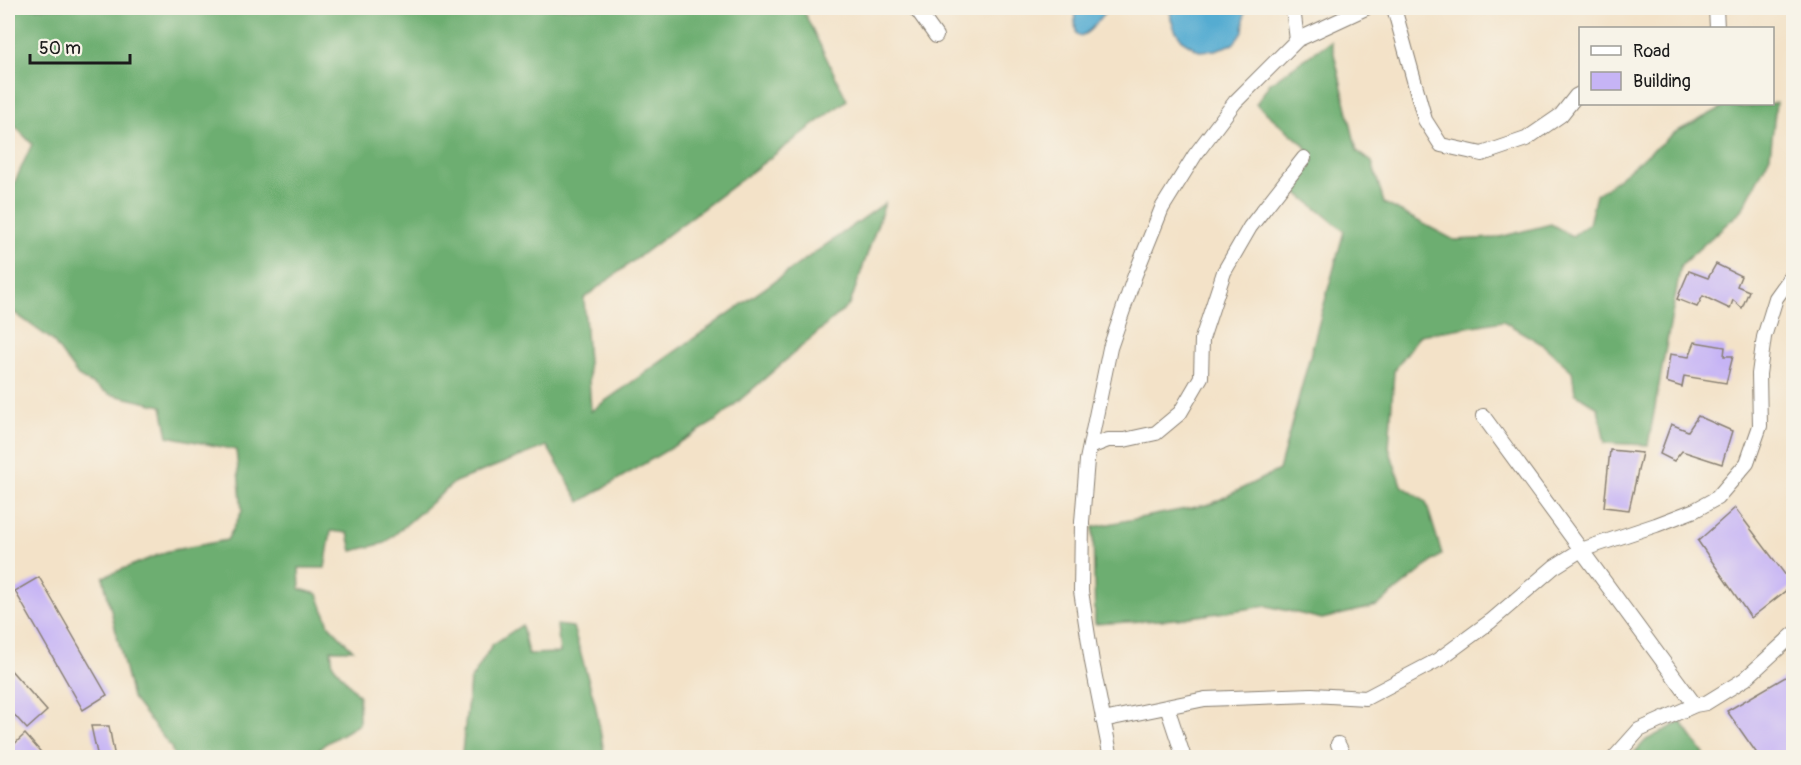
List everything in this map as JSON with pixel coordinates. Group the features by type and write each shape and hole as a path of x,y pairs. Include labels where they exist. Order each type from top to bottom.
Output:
{"street":[{"path":"916,8 936,36"},
{"path":"1293,8 1298,40"},
{"path":"1110,758 1081,591 1082,522 1090,447 1110,348 1135,275 1162,208 1195,155 1235,102 1298,40 1366,8"},
{"path":"1394,8 1425,120 1441,145 1482,153 1526,139 1561,115 1579,94"},
{"path":"1716,8 1718,27"},
{"path":"1090,447 1108,440 1124,440 1156,433 1180,413 1201,377 1202,339 1224,272 1250,226 1304,158"},
{"path":"1103,720 1205,699 1312,695 1366,698 1438,660 1491,621 1554,567 1581,550 1695,510 1717,498 1747,463 1760,426 1759,374 1764,337 1776,298 1794,273"},
{"path":"1483,416 1695,705"},
{"path":"1614,758 1639,730 1695,705 1706,703 1745,679 1794,634"},
{"path":"1167,707 1184,758"},
{"path":"1338,744 1345,758"}],"green space":[{"path":"8,8 802,8 847,100 584,298 591,411 885,203 850,304 716,421 580,502 547,446 455,482 385,543 352,551 348,533 331,531 325,568 299,568 300,589 318,594 329,625 353,650 331,650 333,665 359,696 359,724 325,744 311,757 174,757 171,747 132,698 103,577 168,551 227,540 242,511 236,450 168,436 162,406 109,394 78,376 52,340 8,308 8,197 32,144 8,119"},
{"path":"1331,41 1357,151 1372,162 1384,203 1454,240 1496,238 1551,224 1572,236 1589,224 1596,195 1674,133 1725,106 1743,107 1776,103 1770,156 1742,210 1681,265 1648,445 1605,443 1598,408 1575,393 1572,371 1542,344 1503,321 1420,335 1394,371 1389,448 1401,485 1426,502 1442,554 1377,606 1322,619 1267,606 1177,619 1095,624 1093,527 1211,504 1279,470 1344,231 1294,190 1314,160 1303,144 1256,104 1270,83"},
{"path":"522,625 528,654 560,653 557,625 573,627 595,703 605,757 460,757 470,681 492,645"},
{"path":"1681,722 1706,757 1630,757 1646,740"}],"water":[{"path":"1074,8 1109,8 1091,29 1079,36 1076,33"},
{"path":"1170,8 1245,8 1243,32 1233,44 1215,50 1199,51 1183,41 1175,30"}],"building":[{"path":"1716,264 1741,276 1737,286 1749,291 1742,308 1733,300 1730,309 1703,296 1697,307 1677,299 1689,271 1708,278"},
{"path":"1695,342 1725,347 1724,356 1733,356 1726,383 1684,376 1682,387 1666,382 1670,354 1689,357"},
{"path":"1698,416 1732,431 1722,464 1682,451 1674,461 1660,454 1671,424 1688,431"},
{"path":"1610,450 1642,453 1629,510 1604,507"},
{"path":"1735,508 1793,585 1751,618 1698,541"},
{"path":"39,577 107,695 83,710 15,591"},
{"path":"8,667 47,711 27,729 8,708"},
{"path":"1794,672 1794,758 1760,758 1727,711"},
{"path":"91,726 109,726 115,758 98,758"},
{"path":"25,734 46,758 8,758 8,750"}]}
